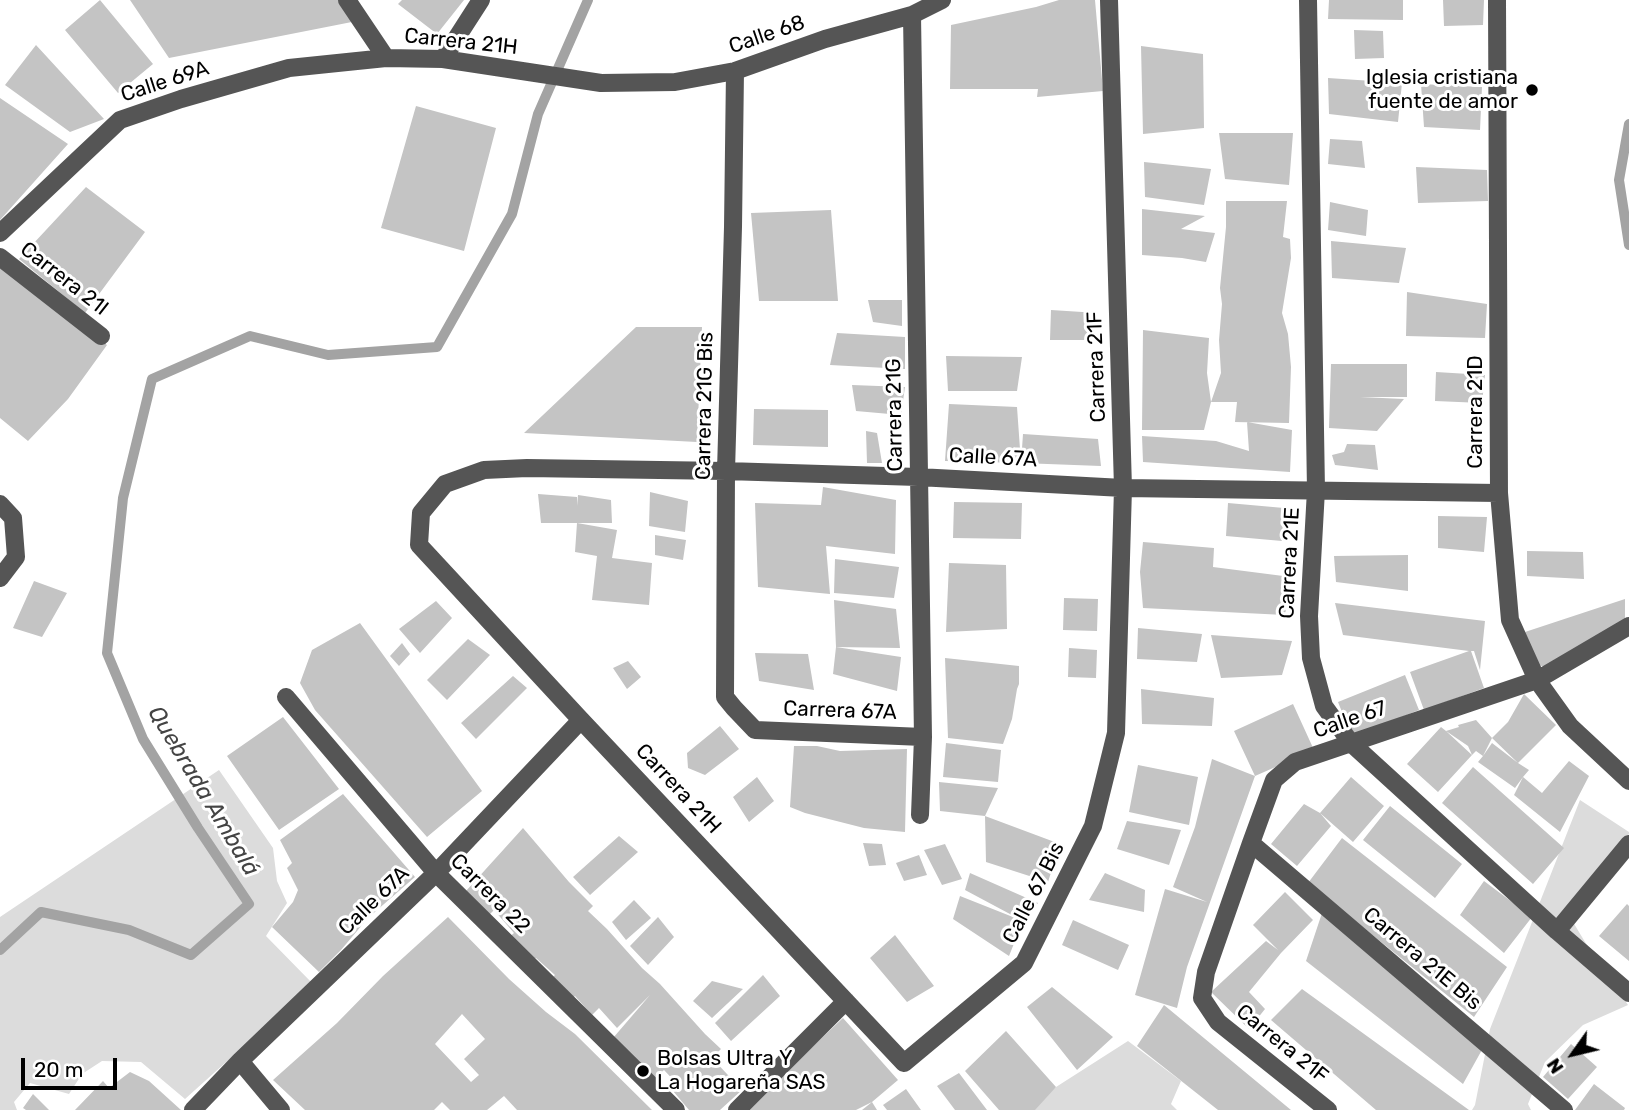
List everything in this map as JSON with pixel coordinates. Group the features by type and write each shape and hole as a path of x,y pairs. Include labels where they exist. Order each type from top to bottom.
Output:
{"street":[{"name":"Carrera 21H","path":"347,0 386,58 443,59 601,83"},
{"path":"443,59 481,0"},
{"name":"Calle 68","path":"601,83 675,82 735,71 825,39 912,15 942,0"},
{"name":"Carrera 21F","path":"1109,0 1123,488 1116,733"},
{"name":"Carrera 21E","path":"1308,0 1316,490 1309,616 1311,658 1324,706 1351,743 1557,932 1629,993"},
{"name":"Carrera 21D","path":"1497,0 1499,493 1510,620 1536,680 1570,726 1629,781"},
{"name":"Carrera 21G","path":"912,15 923,737 920,815"},
{"name":"Calle 69A","path":"0,233 120,120 181,99 289,68 386,58"},
{"name":"Carrera 21G Bis","path":"735,71 726,471 725,696 755,730"},
{"name":"Carrera 21I","path":"0,257 101,336"},
{"name":"Calle 67A","path":"419,545 421,513 445,484 484,470 527,468 726,471 918,477 1123,488 1499,493"},
{"path":"0,504 13,518 16,557 0,578"},
{"name":"Carrera 21H","path":"419,545 904,1063"},
{"name":"Calle 67","path":"1206,972 1274,780 1295,762 1536,680 1629,626"},
{"name":"Carrera 22","path":"286,696 436,873 676,1110"},
{"name":"Calle 67A","path":"193,1110 240,1061 436,873 581,720"},
{"name":"Carrera 67A","path":"755,730 923,737"},
{"name":"Calle 67 Bis","path":"904,1063 1024,963 1093,826 1116,733"},
{"name":"Carrera 21E Bis","path":"1251,843 1564,1110"},
{"path":"1557,932 1629,844"},
{"name":"Carrera 21F","path":"1206,972 1202,998 1218,1022 1328,1110"},
{"path":"737,1110 846,1001"},
{"path":"240,1061 281,1110"}],"shaded area":[{"path":"219,770 273,848 277,881 287,903 266,936 313,984 185,1099 141,1062 102,1061 82,1074 69,1094 30,1083 14,1102 17,1110 0,1110 0,917"},
{"path":"1580,800 1629,832 1567,912 1628,1005 1583,1025 1545,1062 1528,1104 1531,1110 1472,1110 1490,1029"},
{"path":"1128,1041 1181,1081 1171,1104 1177,1110 1027,1110 1056,1087"}],"building":[{"path":"100,0 153,64 118,93 65,30"},
{"path":"130,0 346,0 362,20 169,58"},
{"path":"402,0 464,0 437,34 398,4"},
{"path":"1059,0 1095,0 1103,91 1037,97 1038,89 950,89 951,25"},
{"path":"1329,0 1403,0 1403,20 1328,19"},
{"path":"1443,0 1484,0 1483,25 1444,26"},
{"path":"1354,30 1383,31 1384,58 1355,59"},
{"path":"36,45 104,119 70,132 5,85"},
{"path":"1141,46 1203,54 1204,128 1143,134"},
{"path":"1328,78 1402,83 1398,122 1329,114"},
{"path":"1421,84 1482,87 1480,130 1424,127"},
{"path":"0,98 68,144 0,220"},
{"path":"416,106 496,128 464,251 381,228"},
{"path":"1219,133 1293,133 1289,185 1225,179"},
{"path":"1330,139 1362,141 1365,168 1328,164"},
{"path":"1144,162 1211,169 1204,205 1145,197"},
{"path":"1416,167 1487,170 1488,201 1418,203"},
{"path":"86,187 145,232 85,313 19,259"},
{"path":"1226,201 1287,201 1283,237 1290,239 1291,258 1282,313 1288,334 1291,367 1289,423 1235,422 1237,402 1211,402 1221,373 1220,288"},
{"path":"1330,202 1368,210 1366,236 1328,230"},
{"path":"1142,209 1205,216 1181,229 1215,233 1206,262 1142,255"},
{"path":"831,210 838,301 759,301 751,213"},
{"path":"1331,241 1406,248 1399,283 1332,278"},
{"path":"1,266 107,345 68,399 28,441 0,418"},
{"path":"1407,292 1487,304 1485,338 1406,336"},
{"path":"868,300 902,300 902,326 873,322"},
{"path":"1051,310 1098,313 1092,340 1050,340"},
{"path":"636,327 702,327 697,442 524,433"},
{"path":"1143,330 1209,338 1207,373 1211,402 1204,430 1142,430"},
{"path":"837,333 905,337 905,369 830,365"},
{"path":"946,356 1022,357 1017,391 948,391"},
{"path":"1331,364 1407,364 1407,397 1360,397 1404,399 1377,431 1329,428"},
{"path":"1436,372 1485,375 1482,403 1435,401"},
{"path":"852,385 905,387 901,415 856,411"},
{"path":"949,404 1017,407 1021,463 945,461"},
{"path":"754,409 828,410 828,447 753,445"},
{"path":"1247,422 1292,430 1290,472 1143,462 1142,436 1216,441 1249,451"},
{"path":"866,431 877,433 882,463 867,463"},
{"path":"1023,434 1098,439 1101,466 1021,463"},
{"path":"1347,444 1375,445 1378,470 1335,465 1332,455 1344,452"},
{"path":"823,487 896,500 895,554 826,546 830,594 758,587 755,503 821,505"},
{"path":"650,492 688,501 685,532 649,526"},
{"path":"538,494 577,497 577,506 578,495 611,500 612,523 541,523"},
{"path":"954,502 1022,503 1021,539 953,538"},
{"path":"1228,503 1284,508 1282,541 1226,536"},
{"path":"1438,516 1487,517 1484,552 1438,548"},
{"path":"577,523 617,530 612,558 652,563 649,605 592,600 597,556 575,552"},
{"path":"655,535 686,540 683,560 655,555"},
{"path":"1143,542 1214,548 1213,567 1291,577 1285,615 1143,608 1140,572"},
{"path":"1527,551 1583,552 1584,579 1527,576"},
{"path":"1408,555 1408,591 1336,582 1334,556"},
{"path":"835,559 899,567 894,598 834,593"},
{"path":"949,563 1006,565 1007,629 946,632"},
{"path":"34,581 67,593 42,637 13,628"},
{"path":"1064,598 1098,599 1097,631 1063,630"},
{"path":"1625,599 1625,623 1552,668 1537,665 1525,632"},
{"path":"834,600 896,609 900,648 836,647"},
{"path":"436,601 452,618 420,653 399,629"},
{"path":"1335,603 1485,621 1480,670 1474,651 1471,651 1484,688 1424,710 1410,672 1469,651 1343,635"},
{"path":"360,623 482,791 427,837 315,710 300,683 312,650"},
{"path":"1138,628 1202,634 1197,662 1137,659"},
{"path":"1211,635 1292,641 1282,675 1221,678"},
{"path":"468,639 490,655 447,700 427,680"},
{"path":"402,643 410,654 399,666 390,656"},
{"path":"836,647 901,657 897,691 833,674"},
{"path":"1069,648 1097,650 1096,678 1068,677"},
{"path":"755,653 808,654 814,690 759,681"},
{"path":"945,658 1019,666 1019,684 1012,719 1003,744 948,738"},
{"path":"628,661 641,677 627,689 613,668"},
{"path":"1405,675 1419,710 1352,737 1338,702"},
{"path":"513,676 527,688 476,739 461,723"},
{"path":"1141,689 1214,698 1212,726 1142,724"},
{"path":"1524,694 1556,725 1518,763 1492,738 1508,722"},
{"path":"1293,704 1314,750 1255,776 1234,731"},
{"path":"283,717 339,789 279,830 227,756"},
{"path":"1476,720 1492,738 1483,756 1476,751 1472,755 1468,746 1446,731"},
{"path":"720,726 739,749 705,775 688,768 687,753"},
{"path":"1441,727 1472,755 1438,792 1407,764"},
{"path":"946,743 1001,750 998,782 943,777"},
{"path":"1492,743 1529,770 1515,788 1478,762"},
{"path":"794,746 817,746 840,751 907,749 905,832 864,828 790,807"},
{"path":"1212,759 1255,776 1187,967 1177,1008 1135,995 1165,889 1207,902 1173,887 1195,827"},
{"path":"1569,761 1589,776 1560,832 1514,795 1523,777 1542,793"},
{"path":"1138,765 1198,777 1189,825 1129,812"},
{"path":"1473,767 1564,848 1533,884 1442,803"},
{"path":"757,777 774,801 749,822 733,797"},
{"path":"1351,777 1384,806 1353,842 1320,813"},
{"path":"939,782 998,788 985,816 940,811"},
{"path":"343,794 415,877 368,918 319,972 272,927 293,902 298,890 287,868 292,863 280,840"},
{"path":"1304,804 1320,813 1331,826 1297,866 1271,844"},
{"path":"1390,806 1462,864 1435,898 1363,840"},
{"path":"985,816 1060,844 1048,882 986,862"},
{"path":"1127,821 1181,830 1169,865 1117,849"},
{"path":"523,828 593,906 588,911 721,1049 712,1058 742,1090 720,1110 689,1110 673,1091 679,1086 664,1070 654,1079 613,1038 650,995 617,1028 599,1008 592,1015 575,996 571,999 551,979 555,975 536,958 530,963 507,939 514,933 494,910 489,915 466,891"},
{"path":"619,836 638,852 590,895 573,877"},
{"path":"1342,838 1507,967 1474,1017 1308,883"},
{"path":"863,843 882,844 886,865 869,866"},
{"path":"945,844 962,879 942,885 924,850"},
{"path":"919,855 927,875 904,881 896,863"},
{"path":"970,873 1038,903 1023,921 965,890"},
{"path":"1105,873 1145,890 1144,912 1089,900"},
{"path":"1484,881 1532,917 1504,953 1460,915"},
{"path":"1285,892 1313,920 1249,992 1265,1009 1249,1029 1211,992 1266,941 1278,950 1253,925"},
{"path":"960,896 1023,921 1009,956 953,919"},
{"path":"634,900 651,918 626,940 612,922"},
{"path":"1627,904 1629,906 1629,961 1599,936"},
{"path":"1322,913 1483,1048 1463,1084 1306,961"},
{"path":"448,917 509,979 575,1034 652,1110 517,1110 504,1096 487,1110 450,1110 442,1102 434,1110 305,1110 273,1080 337,1023 383,976","holes":["462,1014 485,1039 464,1059 479,1075 471,1082 435,1044"]},
{"path":"658,917 674,937 648,965 630,946"},
{"path":"1073,920 1129,945 1118,970 1062,945"},
{"path":"895,935 934,986 907,1002 870,958"},
{"path":"763,975 780,996 731,1041 715,1023"},
{"path":"712,981 743,989 712,1018 693,1001"},
{"path":"1052,987 1113,1037 1077,1070 1027,1007"},
{"path":"1302,989 1469,1110 1376,1110 1271,1020"},
{"path":"1164,1005 1291,1110 1218,1110 1137,1046"},
{"path":"843,1018 898,1080 872,1102 856,1110 745,1110"},
{"path":"1006,1031 1056,1087 1035,1110 999,1110 965,1071"},
{"path":"1571,1044 1597,1067 1568,1099 1543,1077"},
{"path":"130,1072 149,1081 181,1110 75,1110 103,1081 109,1088"},
{"path":"959,1073 987,1110 955,1110 937,1086"},
{"path":"1594,1084 1625,1108 1624,1110 1575,1110"},
{"path":"906,1089 921,1110 887,1110 883,1105"},
{"path":"33,1094 49,1110 23,1108"},
{"path":"872,1102 877,1110 862,1110"}],"waterway":[{"name":"Quebrada Ambalá","path":"0,950 41,912 129,930 191,955 249,904 143,739 107,653 123,498 152,379 250,336 328,355 437,347 512,214 538,114 588,0"},
{"path":"1629,124 1619,180 1629,245"}],"place":[{"name":"Iglesia cristiana fuente de amor","path":"1532,90"},
{"name":"Bolsas Ultra Y La Hogareña SAS","path":"643,1071"}]}
